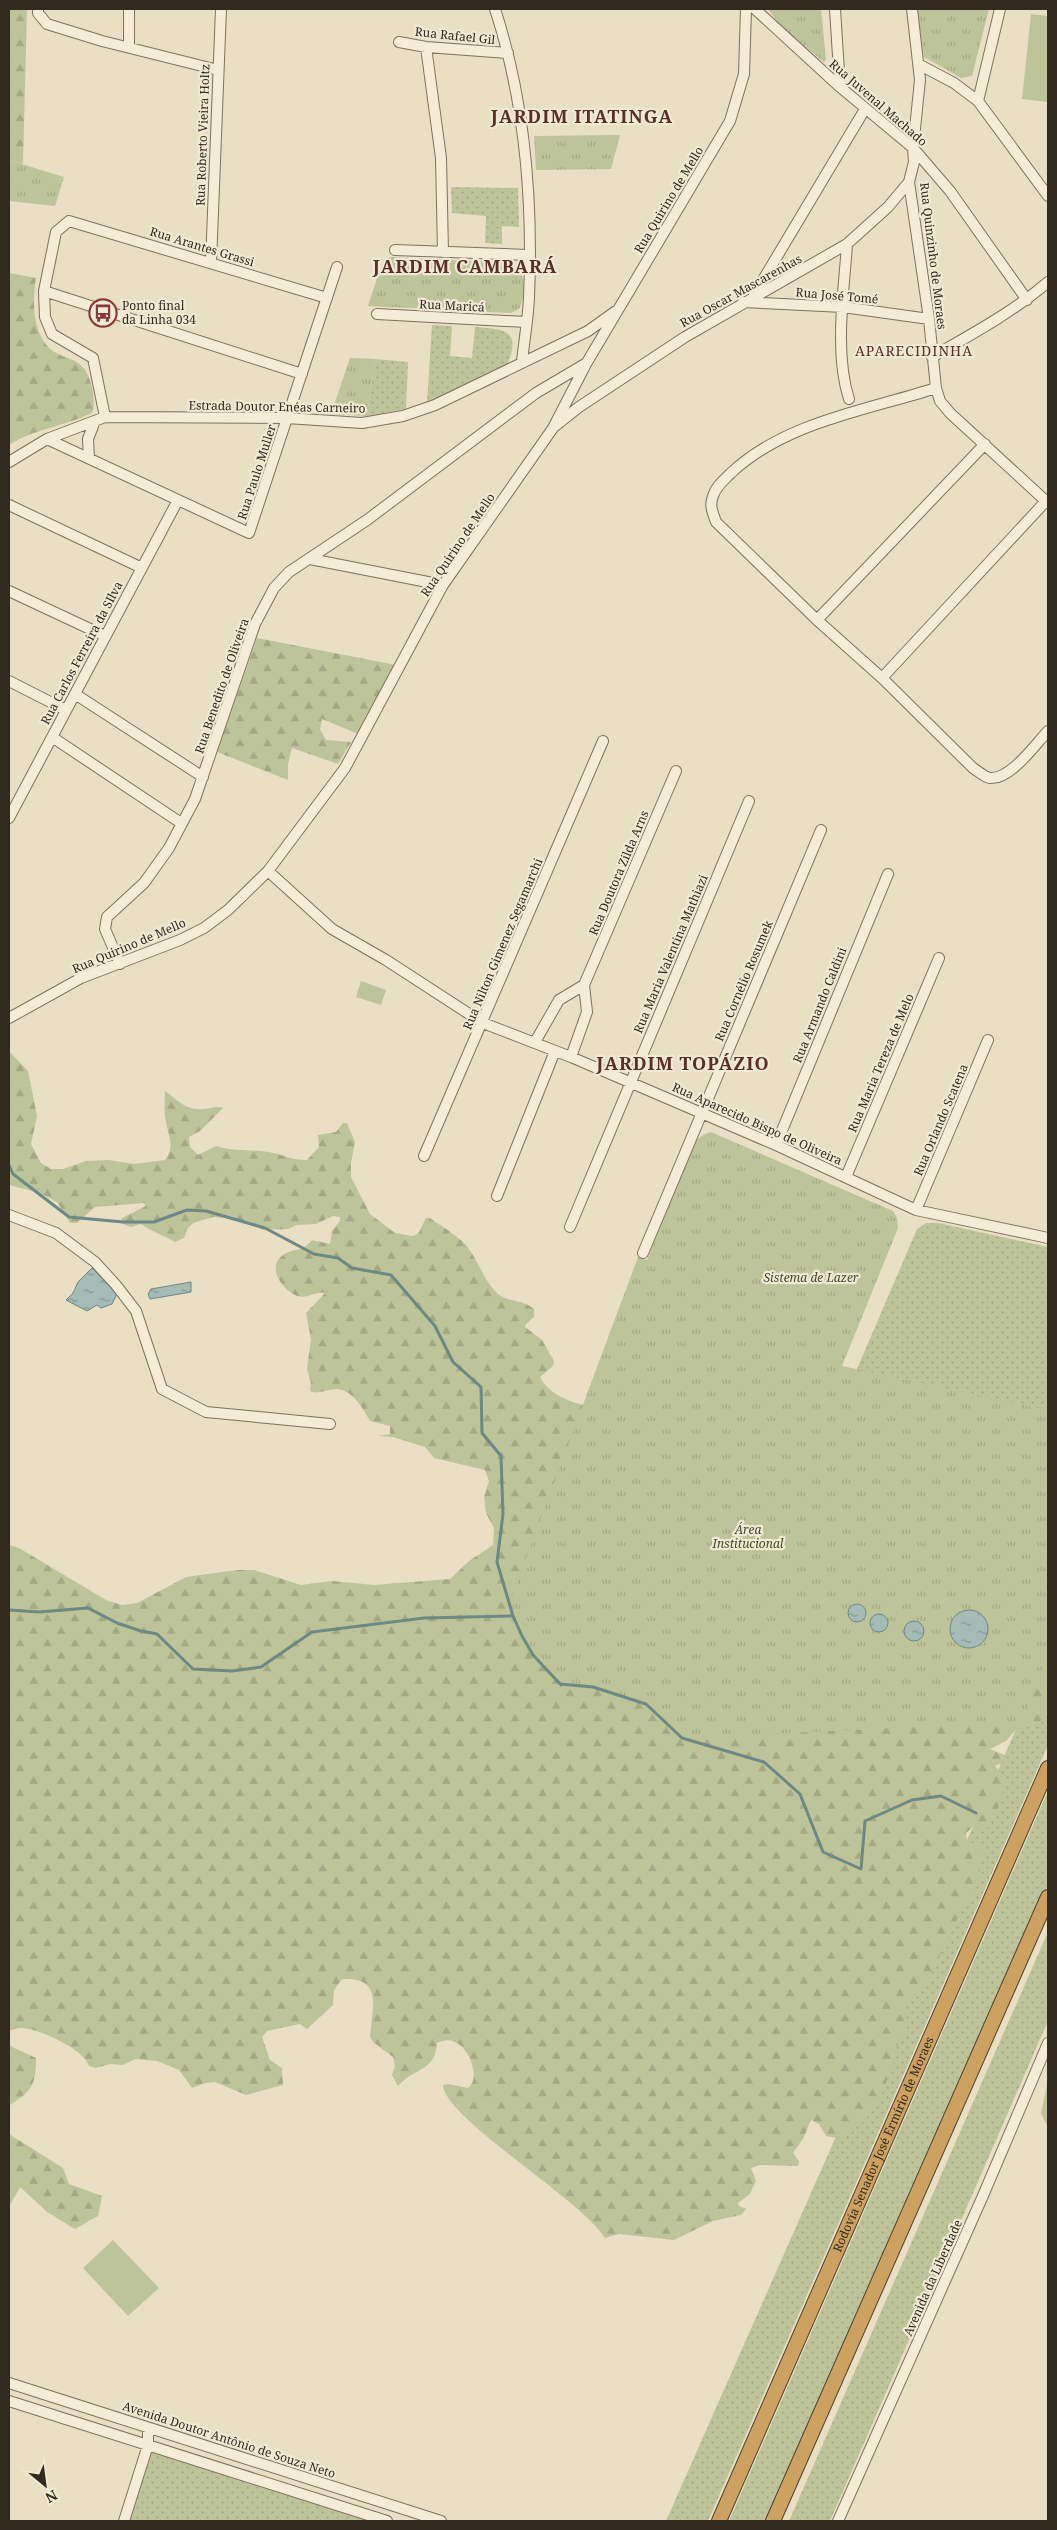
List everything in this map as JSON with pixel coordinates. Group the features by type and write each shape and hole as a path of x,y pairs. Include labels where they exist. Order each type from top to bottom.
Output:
{"highway":[{"name":"Rodovia Senador José Ermírio de Moraes","path":"719,2521 1048,1768"},
{"path":"773,2521 1048,1897"}],"street":[{"path":"38,9 38,13 47,24 218,70"},
{"path":"128,47 129,9"},
{"name":"Rua Roberto Vieira Holtz","path":"211,263 221,9"},
{"path":"495,9 508,53 529,186 529,299 522,362"},
{"name":"Rua Quirino de Mello","path":"9,1018 81,978 120,964 204,928 228,910 268,871 345,768 443,585 552,428 586,364 730,121 744,74 746,9"},
{"name":"Rua Juvenal Machado","path":"755,9 865,109 913,148 950,191 1027,300"},
{"path":"834,9 840,87"},
{"name":"Rua Quinzinho de Moraes","path":"912,9 920,65 919,98 913,148 914,162 909,182 936,388"},
{"path":"978,102 1000,9"},
{"name":"Rua Rafael Gil","path":"399,42 426,47 508,53"},
{"path":"426,47 441,158 443,252"},
{"path":"920,65 954,84 978,102 1048,196"},
{"path":"754,295 865,109"},
{"name":"Rua Oscar Mascarenhas","path":"552,428 636,369 742,302 790,278 847,244 888,208 909,182"},
{"name":"Rua Arantes Grassi","path":"44,291 56,232 69,221 327,298"},
{"path":"847,244 843,307 842,377 849,399"},
{"path":"395,250 528,255"},
{"name":"Rua Paulo Muller","path":"178,500 249,533 337,267"},
{"path":"932,357 1027,300 1048,282"},
{"path":"105,417 93,358 52,334 45,316 44,291 302,374"},
{"name":"Rua José Tomé","path":"742,302 843,307 928,319"},
{"name":"Estrada Doutor Enéas Carneiro","path":"9,462 47,439 105,417 288,418 362,423 403,416 435,405 588,331 619,309"},
{"name":"Rua Maricá","path":"377,314 526,322"},
{"name":"Rua Benedito de Oliveira","path":"120,964 105,929 107,917 144,883 169,848 180,824 195,799 255,624 274,588 289,572 310,560 536,393 586,364"},
{"path":"882,678 1047,502 950,413 940,401 936,388 812,425 765,447 742,463 718,485 712,497 711,509 716,522 817,620 882,678 973,768 988,778 998,778 1010,772 1048,731"},
{"path":"89,458 88,439 95,421"},
{"path":"47,439 178,500"},
{"path":"817,620 985,444"},
{"name":"Rua Carlos Ferreira da SIlva","path":"9,818 178,500"},
{"path":"9,505 142,568"},
{"path":"310,560 443,585"},
{"path":"9,591 105,636"},
{"path":"9,681 66,710"},
{"path":"75,694 203,777"},
{"path":"52,738 180,824"},
{"name":"Rua Nilton Gimenez Segamarchi","path":"424,1156 603,741"},
{"name":"Rua Doutora Zilda Arns","path":"571,1057 587,1012 584,984 676,771"},
{"name":"Rua Maria Valentina Mathiazi","path":"570,1226 749,801"},
{"name":"Rua Cornélio Rosumek","path":"643,1253 821,830"},
{"name":"Rua Aparecido Bispo de Oliveira","path":"268,871 332,929 386,960 483,1022 631,1082 776,1145 916,1210 1048,1238"},
{"name":"Rua Armando Caldini","path":"776,1145 888,874"},
{"name":"Rua Maria Tereza de Melo","path":"846,1177 939,958"},
{"path":"535,1042 559,1000 584,984"},
{"name":"Rua Orlando Scatena","path":"916,1210 988,1040"},
{"path":"497,1196 555,1051"},
{"path":"9,1214 56,1233 95,1262 116,1285 136,1311 162,1389 206,1412 330,1424"},
{"name":"Avenida da Liberdade","path":"838,2521 989,2183 1048,2043"},
{"name":"Avenida Doutor Antônio de Souza Neto","path":"9,2383 441,2521"},
{"path":"9,2401 387,2521"},
{"path":"124,2521 148,2445 148,2428"}],"green space":[{"path":"9,9 27,9 23,164 9,160"},
{"path":"768,9 821,9 826,59 824,62 781,27"},
{"path":"917,9 989,9 972,76 961,78 924,57"},
{"path":"1031,14 1048,16 1048,102 1022,99"},
{"path":"620,135 611,169 536,170 534,136"},
{"path":"9,160 64,177 55,206 9,201"},
{"path":"451,187 518,188 519,227 502,226 502,244 485,243 486,216 452,213"},
{"path":"388,257 508,263 519,270 522,276 524,289 522,302 519,309 511,313 368,306 379,272 382,275 386,271"},
{"path":"9,273 36,278 34,307 37,327 41,336 53,351 75,361 83,367 92,386 94,401 92,413 39,431 9,445"},
{"path":"432,325 452,326 450,356 472,358 475,327 495,329 508,334 513,345 507,365 427,403"},
{"path":"350,358 375,359 367,416 331,414"},
{"path":"375,359 408,362 406,409 367,416"},
{"path":"257,638 396,665 358,734 322,719 320,729 326,740 351,742 338,764 292,748 288,764 288,780 217,752"},
{"path":"361,981 386,990 381,1005 356,997"},
{"path":"9,1051 28,1071 37,1116 31,1144 41,1163 51,1169 63,1169 86,1161 109,1160 134,1164 165,1160 171,1143 165,1115 165,1091 182,1104 192,1108 223,1108 200,1131 189,1137 190,1147 198,1155 216,1146 268,1152 307,1160 319,1147 318,1135 336,1132 343,1123 347,1123 355,1142 351,1163 351,1177 370,1214 395,1233 412,1236 418,1234 426,1218 430,1218 466,1245 496,1292 505,1298 534,1309 534,1317 525,1327 542,1340 554,1361 553,1366 540,1377 551,1391 567,1400 602,1409 1046,1656 1048,1664 1048,1708 1040,1721 1033,1725 1018,1728 1006,1741 990,1749 1005,1755 1009,1760 995,1766 1006,1779 998,1806 989,1826 985,1831 973,1827 966,1833 967,1840 984,1849 976,1888 959,1915 930,1976 903,2010 907,2026 898,2043 892,2068 877,2105 863,2122 838,2138 826,2136 819,2124 811,2120 803,2139 793,2153 799,2161 798,2166 760,2165 751,2168 756,2181 750,2194 738,2203 739,2206 746,2209 741,2215 713,2221 674,2240 619,2234 605,2238 591,2221 489,2138 466,2118 450,2100 443,2085 448,2084 468,2088 474,2074 469,2056 455,2042 447,2040 437,2043 432,2059 428,2064 398,2086 392,2075 395,2066 393,2057 373,2042 370,2037 373,2005 370,1989 364,1983 355,1980 342,1979 334,1990 333,2005 307,2029 300,2024 267,2031 262,2037 270,2060 282,2068 283,2085 246,2095 215,2082 205,2083 192,2088 179,2070 157,2061 135,2059 123,2065 110,2064 96,2068 89,2066 79,2053 49,2036 21,2028 9,2031 9,1545 19,1548 106,1600 122,1605 137,1603 186,1577 237,1570 254,1570 301,1585 332,1581 374,1585 450,1579 469,1561 493,1545 494,1528 486,1513 484,1497 489,1481 485,1470 434,1458 425,1447 393,1437 378,1436 390,1434 390,1426 370,1421 353,1396 343,1390 310,1391 311,1383 307,1369 311,1339 306,1313 325,1293 301,1297 293,1294 287,1290 279,1279 276,1267 278,1261 286,1253 304,1247 312,1240 330,1244 332,1231 340,1221 340,1217 333,1216 316,1224 296,1225 289,1229 263,1230 236,1219 213,1217 193,1223 188,1228 184,1238 175,1242 141,1224 131,1227 121,1223 122,1218 144,1207 146,1205 144,1203 95,1207 77,1223 70,1223 57,1202 40,1193 9,1185"},
{"name":"Área Institucional","path":"711,1132 893,1211 897,1218 898,1228 842,1366 1048,1410 1048,1658 1022,1722 682,1738 646,1704 593,1687 561,1685 536,1656 523,1634 511,1598 638,1257 647,1260 690,1150 698,1139"},
{"path":"926,1223 938,1223 1048,1247 1048,1504 857,1369 917,1229"},
{"path":"1048,1657 1048,1745 708,2521 666,2521"},
{"path":"1048,1791 1048,1885 769,2521 729,2521"},
{"path":"1048,1932 1048,2021 830,2521 789,2521"},
{"path":"9,2043 12,2047 36,2058 34,2081 23,2096 10,2105 9,2110"},
{"path":"1048,2080 1048,2128 1041,2113"},
{"path":"9,2134 63,2168 69,2184 102,2196 98,2216 75,2229 47,2212 20,2187 9,2207"},
{"path":"113,2240 159,2288 128,2316 83,2268"},
{"path":"151,2450 369,2521 130,2521"}],"water":[{"path":"92,1268 117,1294 112,1304 101,1308 97,1305 87,1311 66,1300 73,1293 78,1282"},
{"path":"191,1282 191,1292 150,1299 148,1294 151,1289"},
{"path":"857,1604 863,1607 866,1613 863,1619 857,1622 851,1619 848,1613 851,1607"},
{"path":"969,1610 976,1611 982,1616 987,1622 987,1636 982,1642 976,1647 969,1648 962,1647 956,1642 951,1636 950,1629 951,1622 956,1616 962,1611"},
{"path":"879,1614 885,1617 888,1623 885,1629 879,1632 873,1629 870,1623 873,1617"},
{"path":"914,1621 921,1624 924,1631 921,1638 914,1641 907,1638 904,1631 907,1624"}],"waterway":[{"path":"9,1165 13,1174 69,1217 123,1222 154,1222 187,1210 206,1211 265,1228 314,1254 338,1258 352,1268 391,1275 435,1326 453,1362 481,1387 482,1433 501,1456 503,1514 497,1562 513,1616 522,1636 533,1655 561,1685"},
{"path":"9,1610 39,1612 88,1608 117,1623 157,1634 193,1669 232,1671 261,1667 312,1632 424,1618 513,1616"},
{"path":"560,1684 593,1687 646,1704 682,1738 764,1762 800,1794 823,1852 861,1869 865,1821 912,1800 941,1796 976,1813"}],"place":[{"name":"Ponto final da Linha 034","path":"103,313"}],"district":[{"name":"JARDIM ITATINGA","path":"582,117"},
{"name":"JARDIM CAMBARÁ","path":"465,267"},
{"name":"APARECIDINHA","path":"914,351"},
{"name":"JARDIM TOPÁZIO","path":"683,1064"}],"park label":[{"name":"Sistema de Lazer","path":"811,1278"}]}
